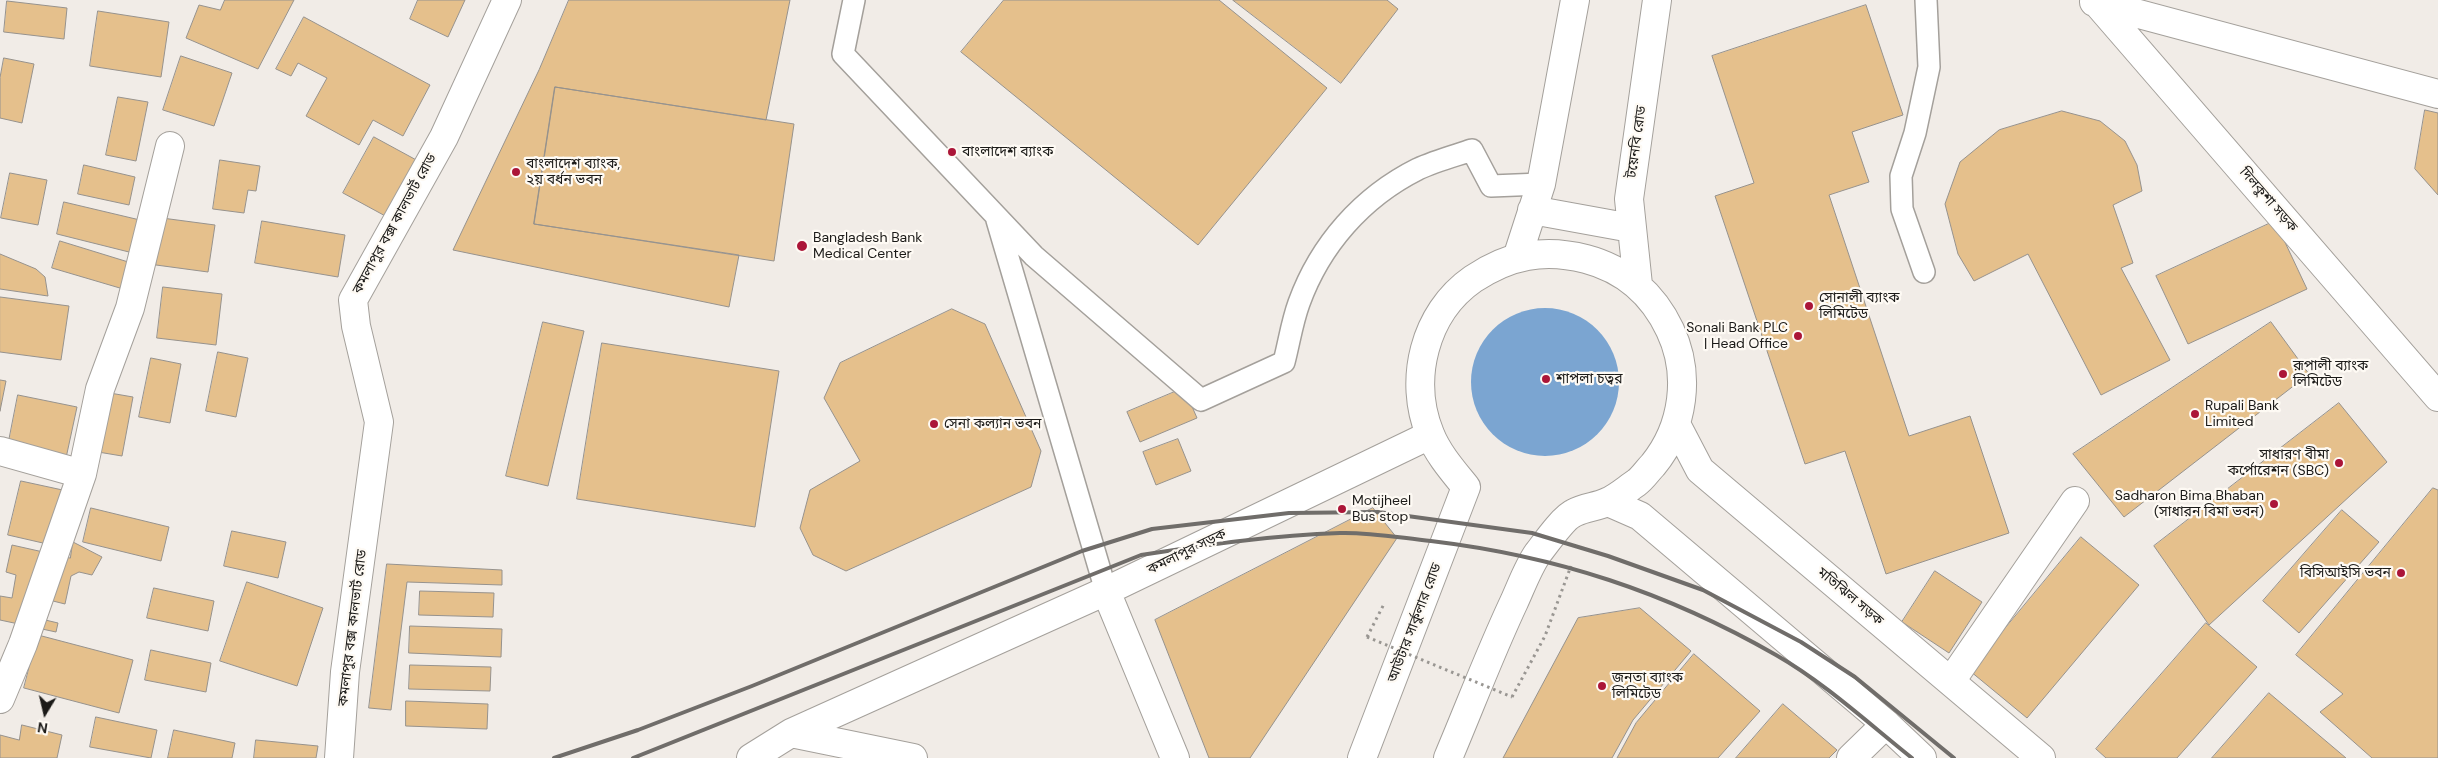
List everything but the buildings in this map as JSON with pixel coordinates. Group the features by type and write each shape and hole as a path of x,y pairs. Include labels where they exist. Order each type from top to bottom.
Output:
{"street":[{"name":"কমলাপুর বক্স কালভার্ট রোড","path":"340,758 345,672 378,422 356,326 353,300 444,137 507,0"},
{"path":"1517,258 1541,184 1575,0"},
{"name":"টয়েনবি রোড","path":"1638,285 1628,198 1657,0"},
{"name":"দিলকুশা সড়ক","path":"2090,1 2438,94"},
{"name":"দিলকুশা সড়ক","path":"2090,1 2438,397"},
{"path":"0,699 23,644 82,474 100,389 130,308 170,146"},
{"path":"1532,210 1632,228"},
{"path":"1430,435 1420,396 1422,356 1436,319 1460,288 1493,266 1545,252 1575,256 1606,264 1638,285 1662,312 1677,346 1683,382 1676,424 1663,452 1639,481 1608,502 1572,513 1537,554 1504,624 1448,758"},
{"name":"মতিঝিল সড়ক","path":"1676,424 1700,470 2040,758"},
{"name":"কমলাপুর সড়ক","path":"791,732 1106,591 1430,435"},
{"name":"আউটার সার্কুলার রোড","path":"1362,758 1466,487 1446,463 1430,435"},
{"path":"0,451 82,474"},
{"path":"1951,681 2076,501"},
{"path":"1608,502 1640,516 1886,724 1922,758"},
{"path":"1106,591 1175,758"},
{"path":"1851,758 1886,724"},
{"path":"751,758 791,732 914,758"}],"lane":[{"path":"854,0 844,54 1034,256 1201,400 1284,362 1298,304 1310,274 1327,247 1352,216 1381,190 1419,169 1472,150 1491,186 1541,184"},
{"path":"1924,272 1902,208 1901,176 1915,133 1928,67 1926,0"},
{"path":"996,216 1106,591"}],"path":[{"path":"1367,637 1512,697 1545,636 1572,562"}],"water":[{"name":"শাপলা চত্বর","path":"1545,308 1559,309 1573,314 1586,320 1597,330 1607,341 1613,354 1618,368 1618,396 1613,410 1607,423 1597,434 1586,444 1573,450 1559,455 1545,456 1531,455 1517,450 1504,444 1493,434 1483,423 1477,410 1472,396 1471,382 1472,368 1477,354 1483,341 1493,330 1504,320 1517,314 1531,309"}],"railway":[{"path":"554,758 638,730 752,686 1082,551 1152,529 1289,513 1378,512 1532,533 1608,556 1703,590 1801,642 1855,677 1954,758"},
{"path":"633,758 1141,555 1265,538 1351,533 1431,541 1522,556 1566,567 1651,595 1735,633 1794,666 1846,704 1912,758"}],"place":[{"name":"বাংলাদেশ ব্যাংক","path":"952,152"},
{"name":"বাংলাদেশ ব্যাংক, ২য় বর্ধন ভবন","path":"516,172"},
{"name":"Bangladesh Bank Medical Center","path":"802,246"},
{"name":"সোনালী ব্যাংক লিমিটেড","path":"1809,306"},
{"name":"Sonali Bank PLC | Head Office","path":"1798,336"},
{"name":"রূপালী ব্যাংক লিমিটেড","path":"2283,374"},
{"name":"শাপলা চত্বর","path":"1546,379"},
{"name":"Rupali Bank Limited","path":"2195,414"},
{"name":"সেনা কল্যান ভবন","path":"934,424"},
{"name":"সাধারণ বীমা কর্পোরেশন (SBC)","path":"2339,463"},
{"name":"Sadharon Bima Bhaban (সাধারন বিমা ভবন)","path":"2274,504"},
{"name":"Motijheel Bus stop","path":"1342,509"},
{"name":"বিসিআইসি ভবন","path":"2401,573"},
{"name":"জনতা ব্যাংক লিমিটেড","path":"1602,686"}]}
